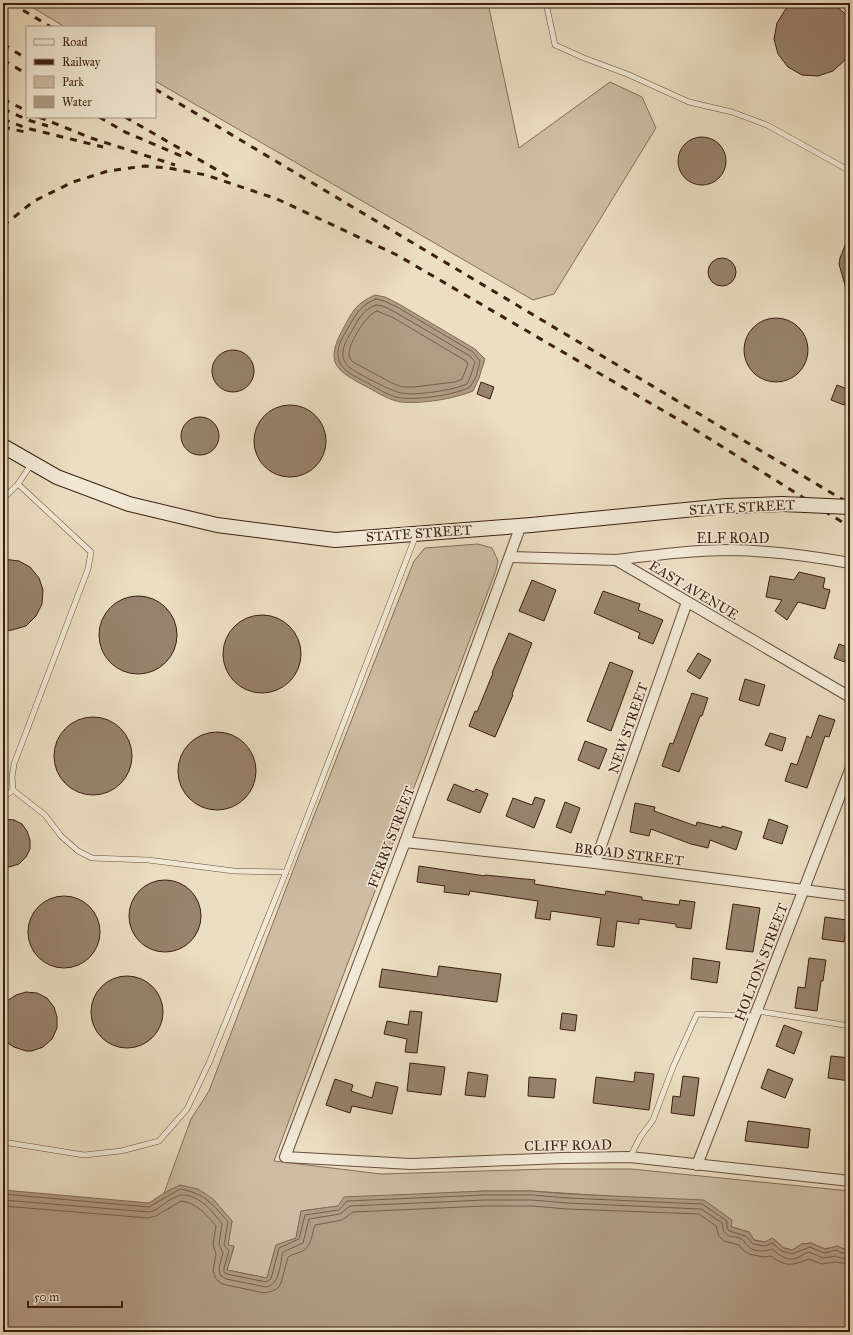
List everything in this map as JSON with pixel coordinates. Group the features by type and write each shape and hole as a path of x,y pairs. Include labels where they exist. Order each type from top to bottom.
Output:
{"street":[{"name":"STATE STREET","path":"3,446 57,477 129,504 217,525 335,540 726,506 782,504 850,507"},
{"name":"FERRY STREET","path":"285,1157 405,842 521,525"},
{"name":"ELF ROAD","path":"616,560 663,554 731,550 783,553 850,563"},
{"name":"EAST AVENUE","path":"510,557 616,560 850,697"},
{"name":"NEW STREET","path":"596,863 687,602"},
{"name":"HOLTON STREET","path":"698,1165 850,770"},
{"name":"BROAD STREET","path":"405,842 596,863 850,896"},
{"name":"CLIFF ROAD","path":"285,1157 411,1164 630,1157 850,1181"}],"lane":[{"path":"546,3 555,45 584,58 628,74 688,102 732,112 767,125 850,172"},
{"path":"3,499 18,484 32,463"},
{"path":"18,484 90,552 88,569 14,764 12,777 14,790 45,816 61,836 78,851 92,858 148,860 234,871 286,872"},
{"path":"3,1142 84,1155 121,1151 159,1141 187,1109 209,1063 286,872 416,533"},
{"path":"3,798 14,790"},
{"path":"630,1157 641,1136 653,1120 673,1067 697,1014 756,1014 850,1026"}],"green space":[{"path":"25,3 488,3 519,148 610,82 642,97 656,128 554,294 533,300 156,82 156,26 63,26"},
{"path":"478,544 492,548 498,561 496,570 274,1161 381,1174 549,1169 631,1169 850,1191 850,1250 838,1246 825,1249 811,1243 802,1244 792,1250 784,1248 774,1239 765,1242 754,1240 749,1232 638,1198 532,1191 485,1191 429,1194 301,1211 296,1238 276,1245 267,1278 227,1270 234,1247 228,1245 232,1221 213,1199 180,1185 164,1193 191,1119 209,1091 308,831 414,561 425,548"}],"water":[{"path":"375,295 385,297 399,304 475,349 485,359 473,391 438,400 401,402 379,394 347,376 340,370 334,357 338,339 356,308 364,301"},
{"path":"180,1185 198,1189 213,1199 232,1221 228,1245 234,1246 227,1270 267,1278 276,1245 296,1238 301,1211 338,1206 344,1197 485,1191 532,1191 704,1200 732,1220 731,1227 749,1232 754,1240 765,1242 772,1238 784,1248 792,1250 802,1244 811,1243 825,1249 838,1246 850,1250 850,1332 3,1332 3,1190 149,1203"}],"building":[{"path":"794,3 833,3 848,18 850,23 850,51 845,60 833,71 818,76 802,75 788,67 778,54 774,39 777,23 785,10"},
{"path":"697,137 707,137 719,144 726,156 726,166 719,178 707,185 697,185 689,181 682,174 678,166 678,156 682,148 689,141"},
{"path":"850,233 850,291 847,292 839,264"},
{"path":"722,258 732,262 736,272 732,282 722,286 712,282 708,272 712,262"},
{"path":"770,318 782,318 799,327 806,338 808,350 806,362 799,373 782,382 770,382 758,377 749,368 744,356 744,344 749,332 758,323"},
{"path":"233,350 248,356 254,371 248,386 233,392 218,386 212,371 218,356"},
{"path":"481,382 494,387 490,399 477,394"},
{"path":"837,385 850,390 844,405 831,400"},
{"path":"290,405 310,411 320,421 326,441 320,461 310,471 290,477 270,471 260,461 254,441 260,421 270,411"},
{"path":"196,417 204,417 214,422 218,429 218,443 214,450 204,455 196,455 186,450 184,447 181,440 181,432 186,422 189,420"},
{"path":"3,559 19,561 30,567 39,578 43,590 42,604 36,616 26,626 3,631"},
{"path":"799,572 825,578 823,588 830,590 825,609 798,602 787,620 775,611 782,600 766,597 770,576 794,580"},
{"path":"532,580 556,590 544,621 519,611"},
{"path":"603,591 640,604 638,610 663,620 653,644 638,638 640,633 594,613"},
{"path":"138,596 153,599 166,607 174,620 177,635 174,650 166,663 153,671 138,674 123,671 110,663 102,650 99,635 102,620 110,607 123,599"},
{"path":"262,615 277,618 290,626 298,639 301,654 298,669 290,682 277,690 262,693 247,690 234,682 226,669 223,654 226,639 234,626 247,618"},
{"path":"509,633 532,643 512,694 513,695 495,737 469,726 475,711 477,712"},
{"path":"839,644 850,648 850,664 834,658"},
{"path":"698,653 711,660 700,679 687,671"},
{"path":"610,662 633,671 611,731 587,721"},
{"path":"745,679 765,685 759,706 739,700"},
{"path":"692,693 708,698 679,772 662,766 670,743 673,744"},
{"path":"819,715 835,720 829,737 825,736 807,788 785,781 791,763 797,765 807,736 811,738"},
{"path":"93,717 108,720 121,728 129,741 132,756 129,771 121,784 108,792 93,795 78,792 65,784 57,771 54,756 57,741 65,728 78,720"},
{"path":"217,732 232,735 245,743 253,756 256,771 253,786 245,799 232,807 217,810 202,807 189,799 181,786 178,771 181,756 189,743 202,735"},
{"path":"770,733 786,738 782,751 765,745"},
{"path":"585,741 607,749 599,769 578,760"},
{"path":"454,784 474,792 476,789 488,794 480,813 447,800"},
{"path":"535,797 545,800 534,828 506,816 513,798 532,805"},
{"path":"565,802 580,808 571,833 556,827"},
{"path":"635,803 655,807 654,811 696,826 697,822 722,828 722,826 742,832 736,850 710,840 708,848 691,844 651,829 649,836 630,832"},
{"path":"3,819 14,820 22,824 27,831 30,840 30,849 26,857 19,864 9,867 3,867"},
{"path":"769,819 788,826 782,844 763,838"},
{"path":"419,866 485,876 535,880 534,884 605,895 606,891 642,897 642,900 679,905 680,900 695,902 691,929 676,927 676,924 639,919 639,924 617,921 614,947 597,945 601,918 551,911 550,920 535,918 538,901 470,891 469,895 444,892 445,886 417,882"},
{"path":"165,880 185,886 195,896 201,916 195,936 185,946 165,952 145,946 135,936 129,916 135,896 145,886"},
{"path":"64,896 84,902 94,912 100,932 94,952 84,962 64,968 44,962 34,952 28,932 34,912 44,902"},
{"path":"733,904 760,908 753,952 726,949"},
{"path":"825,917 847,920 844,942 822,939"},
{"path":"693,958 720,962 717,983 691,979"},
{"path":"809,958 826,960 823,981 821,981 817,1011 795,1008 798,987 805,988"},
{"path":"439,966 501,974 497,1002 379,987 382,969 437,977"},
{"path":"127,976 147,982 157,992 163,1012 157,1032 147,1042 127,1048 107,1042 97,1032 91,1012 97,992 107,982"},
{"path":"26,992 37,993 47,998 54,1007 57,1017 57,1028 52,1039 43,1047 32,1051 26,1051 14,1047 9,1044 3,1036 3,1006 7,1001 16,995"},
{"path":"410,1011 422,1012 417,1053 405,1052 407,1039 384,1034 387,1021 408,1025"},
{"path":"562,1013 577,1015 575,1031 560,1029"},
{"path":"784,1025 802,1032 794,1054 776,1046"},
{"path":"831,1056 850,1058 850,1081 828,1078"},
{"path":"410,1063 445,1067 441,1095 407,1091"},
{"path":"768,1069 793,1079 785,1098 761,1088"},
{"path":"468,1072 488,1075 485,1097 465,1095"},
{"path":"635,1072 654,1074 649,1110 593,1103 596,1077 634,1082"},
{"path":"683,1076 699,1078 694,1116 671,1113 673,1096 680,1097"},
{"path":"529,1077 556,1079 554,1098 528,1096"},
{"path":"335,1079 353,1085 351,1091 372,1098 376,1082 398,1087 392,1114 352,1106 350,1113 326,1105"},
{"path":"748,1121 810,1129 808,1148 745,1141"}],"railway":[{"path":"11,3 49,26"},
{"path":"3,44 26,58"},
{"path":"3,60 26,73"},
{"path":"156,90 850,504"},
{"path":"3,99 26,110"},
{"path":"3,109 31,121 48,126"},
{"path":"41,118 91,138 175,165"},
{"path":"101,118 125,132 186,158"},
{"path":"127,118 231,178"},
{"path":"3,119 26,128 103,147"},
{"path":"3,127 25,132"},
{"path":"3,226 34,201 73,182 108,171 145,166 168,168 206,175 277,199 397,255 686,424 850,527"}]}
